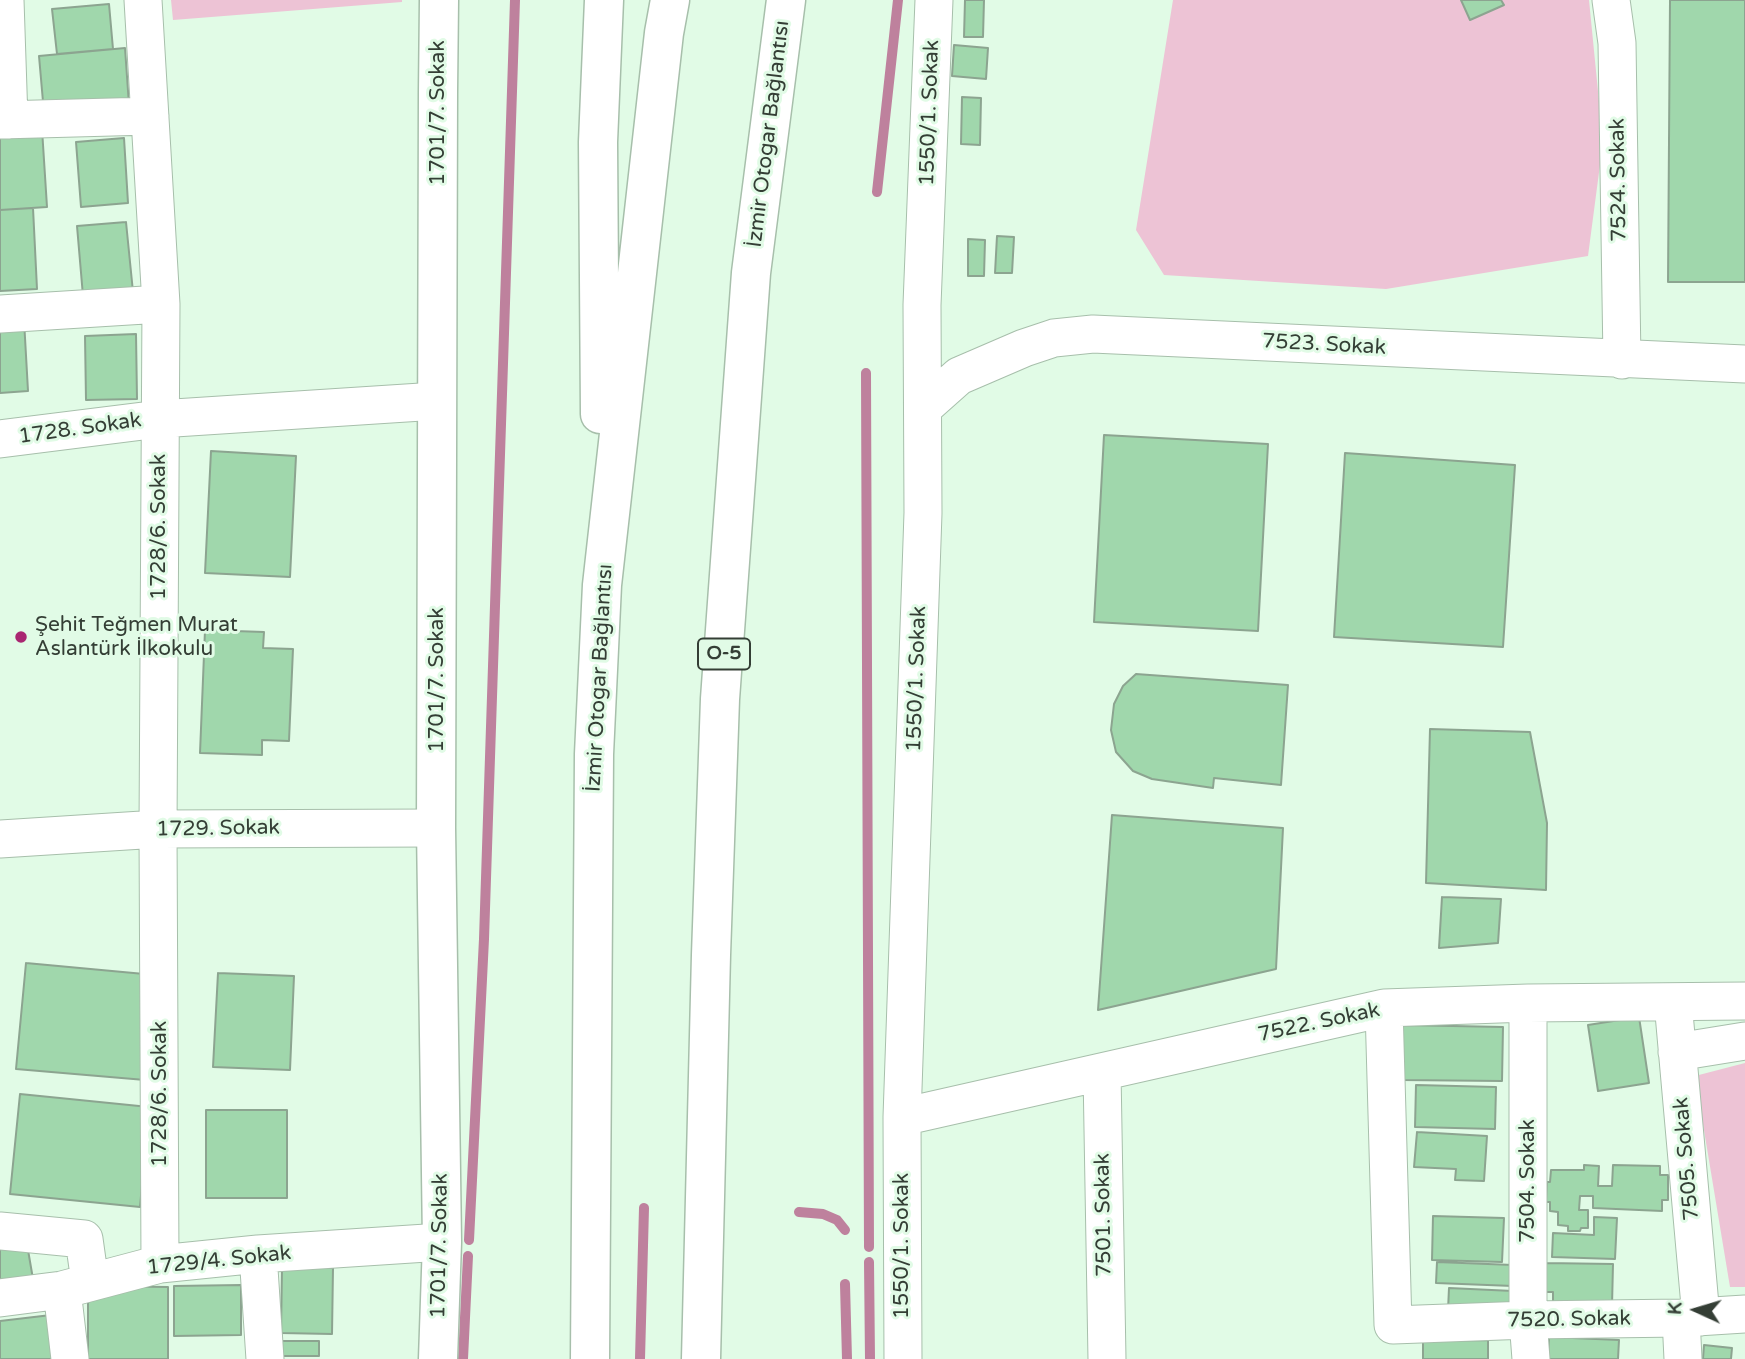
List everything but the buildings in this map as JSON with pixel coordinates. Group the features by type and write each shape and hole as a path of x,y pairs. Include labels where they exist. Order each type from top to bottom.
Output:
{"main road":[{"name":"1701/7. Sokak","path":"438,1359 442,1242 436,828 439,0"},
{"path":"601,585 598,142 604,0"},
{"name":"İzmir Otogar Bağlantısı","path":"590,1359 594,754 601,585 670,0"},
{"name":"İzmir Otogar Bağlantısı","path":"701,1359 720,699 751,273 786,0"}],"street":[{"path":"5,0 5,120 150,116"},
{"name":"1728/6. Sokak","path":"143,0 161,304 160,1264"},
{"name":"1550/1. Sokak","path":"903,1359 902,1117 923,513 922,305 934,0"},
{"name":"7524. Sokak","path":"1611,0 1617,43 1622,359"},
{"path":"0,314 161,304"},
{"name":"7523. Sokak","path":"923,408 960,376 970,371 1054,338 1093,334 1745,364"},
{"name":"1728. Sokak","path":"0,439 159,419 437,401"},
{"name":"1729. Sokak","path":"0,839 159,830 436,828"},
{"name":"7522. Sokak","path":"902,1117 1384,1008 1528,1003 1745,1001"},
{"name":"7505. Sokak","path":"1673,1002 1691,1317 1683,1359"},
{"name":"7504. Sokak","path":"1528,1003 1528,1320 1531,1359"},
{"name":"7520. Sokak","path":"1384,1008 1393,1325 1745,1314"},
{"path":"1677,1052 1745,1041"},
{"name":"7501. Sokak","path":"1101,1072 1107,1359"},
{"path":"0,1231 83,1239 70,1359"},
{"name":"1729/4. Sokak","path":"0,1298 76,1286 160,1264 258,1254 442,1242"},
{"path":"258,1254 265,1359"}],"shaded area":[{"path":"171,0 402,0 402,2 173,20"},
{"path":"1173,0 1589,0 1603,142 1588,256 1386,289 1164,275 1136,230"},
{"path":"1745,1063 1745,1287 1730,1287 1695,1076"}],"waterway":[{"path":"469,1240 484,939 515,0"},
{"path":"877,192 898,0"},
{"path":"866,373 869,1247"},
{"path":"640,1359 644,1208"},
{"path":"799,1212 823,1214 837,1220 845,1230"},
{"path":"463,1359 468,1256"},
{"path":"869,1262 870,1359"},
{"path":"845,1284 847,1359"}],"place":[{"name":"Şehit Teğmen Murat Aslantürk İlkokulu","path":"21,637"}]}
